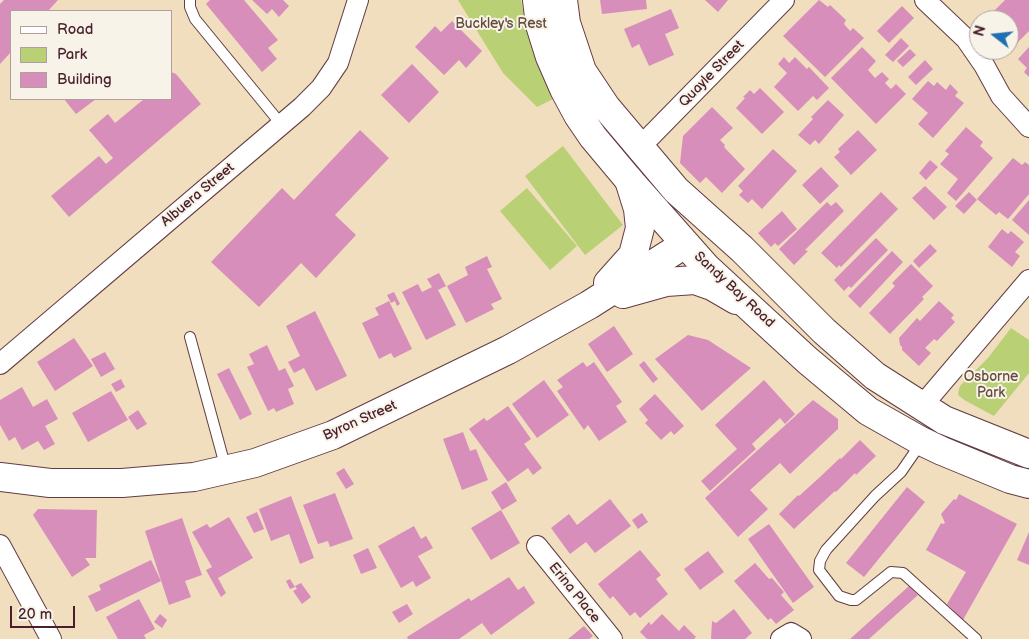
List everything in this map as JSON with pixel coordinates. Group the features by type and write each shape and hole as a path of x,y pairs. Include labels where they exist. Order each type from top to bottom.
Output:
{"main road":[{"name":"Sandy Bay Road","path":"537,0 540,25 550,57 564,89 593,137 706,267 766,320 807,360 868,411 910,435 986,470 1029,484"},
{"path":"563,0 566,23 582,71 606,107 676,190 714,223 824,331 875,376 944,420 1029,454"},
{"path":"588,305 632,254 640,228 638,209 629,180"},
{"name":"Byron Street","path":"0,478 50,483 122,483 194,477 255,464 333,435 508,350 588,305 685,244 714,223"},
{"path":"588,305 666,282 695,280 727,294 766,320"},
{"path":"910,435 921,407"}],"street":[{"name":"Albuera Street","path":"0,364 321,88 338,63 358,0"},
{"name":"Quayle Street","path":"640,147 784,0"},
{"path":"925,0 966,38 1001,96 1029,127"},
{"path":"921,407 1029,280"},
{"path":"0,545 51,639"},
{"name":"Erina Place","path":"537,546 612,639"},
{"path":"781,639 791,633 801,639"}],"lane":[{"path":"190,0 190,7 195,19 281,124"},
{"path":"190,337 226,470"},
{"path":"910,435 901,472 874,496 826,550 820,561 819,570 839,596 851,600 856,600 891,572 903,573 976,639"}],"green space":[{"name":"Buckley's Rest","path":"458,0 521,0 526,26 553,99 537,107 503,73"},
{"path":"563,146 623,225 585,255 525,176"},
{"path":"527,188 577,246 550,270 500,211"},
{"name":"Osborne Park","path":"1011,328 1029,340 1029,373 994,416 966,401 958,393 960,386 988,358"}],"building":[{"path":"4,0 58,0 49,10 10,10 10,53 0,64 0,4"},
{"path":"210,0 244,0 278,40 268,48 277,59 262,72 206,4"},
{"path":"252,0 283,0 289,6 279,17 272,9 267,14"},
{"path":"600,0 646,0 647,9 602,14"},
{"path":"705,0 728,0 718,12"},
{"path":"819,0 828,7 830,5 846,20 844,24 850,31 853,28 864,38 825,77 783,36"},
{"path":"1005,0 1029,0 1029,31 1019,41 1019,10 995,10"},
{"path":"902,6 914,18 889,43 877,31"},
{"path":"671,9 679,28 665,34 674,55 649,66 639,44 632,48 624,29"},
{"path":"452,21 482,51 466,68 459,60 444,75 415,47 435,26 441,32"},
{"path":"901,38 909,46 893,62 885,55"},
{"path":"862,47 876,61 868,70 875,78 882,72 889,79 885,83 891,89 896,84 906,94 876,124 831,78"},
{"path":"1029,47 1029,77 1024,72 1027,68 1019,58"},
{"path":"910,49 916,55 903,67 897,61"},
{"path":"784,57 789,63 795,57 807,69 809,67 829,88 817,100 813,96 798,111 774,87 787,73 778,64"},
{"path":"925,60 933,69 916,85 908,77"},
{"path":"412,64 439,92 409,123 381,95"},
{"path":"172,72 176,74 201,104 69,217 51,196 99,156 106,164 113,158 89,130 108,114 115,123 143,100 172,100"},
{"path":"928,81 934,86 937,82 946,90 950,84 958,92 955,96 964,103 933,138 918,124 928,113 912,99"},
{"path":"760,88 784,112 762,134 736,108 750,90 754,94"},
{"path":"65,100 95,100 76,114"},
{"path":"828,100 844,115 819,144 815,140 810,145 798,135 813,119 811,117"},
{"path":"712,107 733,128 720,140 725,145 724,147 745,169 722,193 706,177 700,183 680,163 683,136"},
{"path":"966,127 983,142 980,146 993,158 956,201 947,193 958,179 940,164 949,154 945,151"},
{"path":"360,130 389,158 335,215 356,235 316,278 301,263 259,307 211,262 282,188 294,200"},
{"path":"858,130 877,150 851,175 834,157 840,152 838,149"},
{"path":"773,149 797,171 762,209 752,199 748,203 739,195 743,191 738,186"},
{"path":"1013,158 1022,165 1025,162 1029,165 1029,194 1008,219 999,212 996,215 977,199"},
{"path":"930,160 938,167 926,180 919,173"},
{"path":"821,167 839,186 820,204 802,185"},
{"path":"925,186 947,207 934,220 912,198"},
{"path":"881,192 898,209 841,267 839,265 837,268 821,253"},
{"path":"969,192 977,200 964,214 955,206"},
{"path":"1029,200 1029,235 1012,220"},
{"path":"827,202 831,206 836,202 844,211 805,250 808,251 794,265 779,249"},
{"path":"782,211 797,229 778,246 775,243 771,247 758,233"},
{"path":"1002,229 1008,234 1011,231 1024,242 1015,252 1020,256 1012,267 988,247"},
{"path":"876,238 888,250 851,288 849,286 844,291 834,280"},
{"path":"930,244 937,251 919,268 913,261"},
{"path":"892,251 903,262 860,308 848,296"},
{"path":"487,256 492,267 487,269 502,299 491,304 494,309 466,323 447,286 468,275 465,267"},
{"path":"911,264 933,286 922,297 924,299 890,334 869,313 895,286 892,283"},
{"path":"439,273 446,286 438,290 456,325 426,340 402,292 418,284 422,292 432,287 427,279"},
{"path":"394,292 400,304 397,306 395,301 391,303 387,295"},
{"path":"389,301 412,349 394,358 391,353 379,359 362,323 379,315 375,308"},
{"path":"939,301 954,315 951,318 955,322 937,341 934,339 925,348 931,353 919,366 902,350 899,338 917,318 920,321"},
{"path":"315,311 347,376 316,391 304,368 294,373 288,362 300,356 286,326"},
{"path":"614,326 633,354 607,372 588,344"},
{"path":"688,335 708,340 751,368 702,411 655,359"},
{"path":"74,338 93,366 55,391 37,362"},
{"path":"267,345 279,371 285,368 294,386 288,389 294,404 276,412 274,408 268,411 247,367 254,364 249,354"},
{"path":"105,352 115,369 101,377 91,359"},
{"path":"644,361 658,379 653,383 639,365"},
{"path":"583,362 587,367 594,362 622,402 616,406 627,422 599,441 588,425 584,430 557,391 563,387 557,380"},
{"path":"229,368 252,414 240,420 217,374"},
{"path":"121,379 125,387 116,392 111,384"},
{"path":"544,380 569,415 537,438 512,404"},
{"path":"764,380 795,414 785,424 780,418 752,444 756,449 710,491 701,481 737,449 715,425"},
{"path":"22,387 33,407 47,399 58,419 45,426 55,444 44,450 38,441 22,450 15,437 9,441 0,425 0,400"},
{"path":"111,391 128,420 88,442 72,413"},
{"path":"655,394 684,426 674,435 671,431 661,440 645,423 648,420 639,409"},
{"path":"813,400 838,419 838,429 790,474 780,463 750,490 768,509 738,537 705,498"},
{"path":"508,406 531,439 524,444 542,468 533,475 528,468 508,482 469,429 484,418 487,421"},
{"path":"138,410 147,424 137,430 128,417"},
{"path":"463,432 470,451 476,449 488,480 462,490 443,439"},
{"path":"860,440 876,456 794,529 779,514"},
{"path":"344,468 354,484 346,489 336,473"},
{"path":"506,482 517,501 502,510 491,492"},
{"path":"907,487 925,502 864,577 846,563"},
{"path":"335,493 353,539 330,547 328,541 318,544 303,505"},
{"path":"959,494 1017,524 963,620 947,604 966,572 926,550 941,523 945,523 941,514 954,499 956,500"},
{"path":"291,496 314,558 300,564 289,534 271,541 259,509"},
{"path":"610,499 631,526 595,553 586,542 570,554 551,528 569,514 577,525"},
{"path":"38,509 97,510 96,558 85,558 90,565 72,577 33,515"},
{"path":"501,510 520,543 491,560 471,528"},
{"path":"257,512 264,529 254,533 246,517"},
{"path":"642,513 648,522 638,529 632,520"},
{"path":"229,517 253,558 218,578 226,593 221,597 206,570 212,567 192,532 207,524 210,528"},
{"path":"182,518 202,575 185,581 191,597 169,605 145,531"},
{"path":"769,524 814,587 793,603 748,539"},
{"path":"414,526 421,539 426,536 433,548 418,556 431,578 416,587 413,581 401,588 378,546"},
{"path":"1029,532 1029,565 1017,560"},
{"path":"368,548 377,568 361,574 353,555"},
{"path":"640,550 661,575 656,579 668,594 640,618 635,612 630,616 613,596 610,599 598,584"},
{"path":"708,551 724,572 700,590 684,569"},
{"path":"151,560 161,581 96,612 88,596 101,590 99,585"},
{"path":"755,563 784,592 781,595 794,610 776,624 771,618 768,620 734,581"},
{"path":"509,577 518,590 524,586 535,603 491,635 482,623 459,639 408,639 407,637 469,598 471,601"},
{"path":"290,579 295,587 290,589 286,581"},
{"path":"301,583 311,597 302,604 293,591 297,589 295,586"},
{"path":"909,586 918,595 869,639 850,639"},
{"path":"139,599 155,629 144,635 146,639 118,639 106,617"},
{"path":"407,604 413,614 399,623 392,612"},
{"path":"734,609 752,633 745,639 711,639 712,621 716,623"},
{"path":"160,614 167,620 162,628 154,622"},
{"path":"662,614 679,631 684,625 696,637 694,639 647,639 640,632 649,622 651,625"},
{"path":"584,626 593,636 589,639 568,639"}]}
